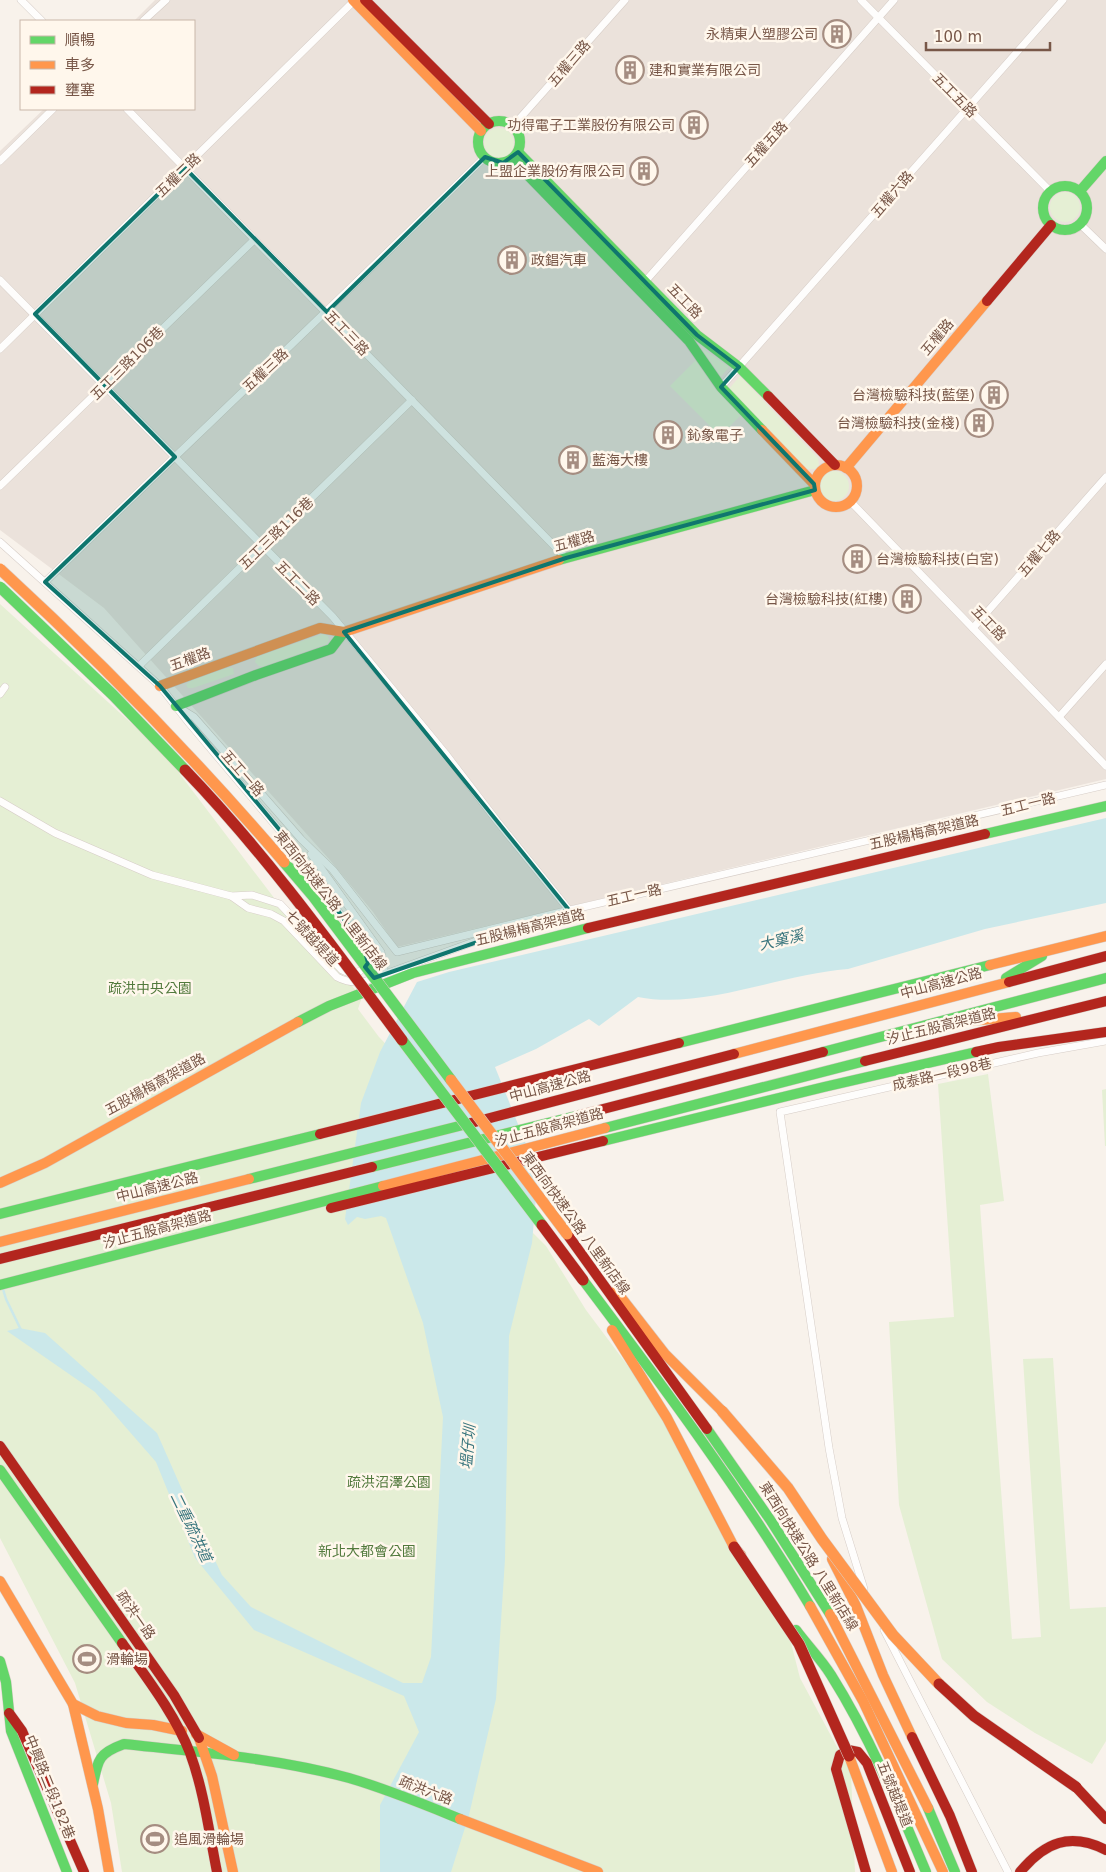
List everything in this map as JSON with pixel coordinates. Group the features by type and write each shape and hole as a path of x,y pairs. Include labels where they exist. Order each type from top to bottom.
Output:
{"main road":[{"path":"354,0 485,128"},
{"path":"365,0 485,128"},
{"path":"501,121 513,126 517,130 521,141 515,156 498,163 484,157 478,142 485,128 501,121"},
{"name":"五工路","path":"515,156 642,285 697,335 739,367 841,467"},
{"path":"1080,191 1106,161"},
{"path":"1061,186 1074,187 1080,191 1088,208 1087,214 1080,224 1075,228 1062,230 1051,225 1044,215 1042,208 1043,202 1050,191 1061,186"},
{"name":"五權路","path":"841,467 1051,225"},
{"name":"五工路","path":"642,285 689,341 721,387 815,487"},
{"path":"841,467 854,476 857,487 854,497 850,502 840,507 829,506 820,500 815,487 819,473 824,469 841,467"},
{"name":"五權路","path":"160,686 320,628 344,632 566,558 815,487"},
{"name":"東西向快速公路 八里新店線","path":"0,569 58,622 125,688 202,769 313,896 567,1234 705,1426 836,1622 923,1796 955,1872"},
{"name":"東西向快速公路 八里新店線","path":"0,588 113,695 223,810 304,907 426,1073 657,1377 720,1464 775,1548 851,1678 943,1872"},
{"name":"五權路","path":"176,706 331,649 344,632"},
{"name":"五股楊梅高架道路","path":"0,1183 45,1163 273,1035 330,1006 413,973 473,956 661,910 1106,806"},
{"path":"994,985 1053,950 1106,928"},
{"path":"0,1214 1106,936"},
{"name":"中山高速公路","path":"0,1242 393,1143 1106,956"},
{"path":"0,1259 578,1116 1106,978"},
{"name":"汐止五股高架道路","path":"0,1286 907,1050 1106,1001"},
{"path":"934,1023 1106,1011"},
{"path":"46,1273 146,1255 824,1086 999,1047 1106,1032"},
{"path":"567,1234 623,1298 665,1354 722,1410 772,1468 893,1635 955,1700 974,1716 1106,1808"},
{"path":"583,1280 667,1418 734,1547 765,1596 799,1644 849,1756 892,1872"},
{"name":"疏洪一路","path":"0,1446 174,1695 197,1734 212,1776 233,1872"},
{"name":"疏洪一路","path":"0,1470 163,1701 179,1730 189,1751 198,1778 218,1872"},
{"path":"822,1539 856,1606 883,1675 947,1809 972,1872"},
{"path":"734,1547 834,1680 877,1763 926,1872"},
{"path":"0,1581 72,1704 93,1784 109,1872"},
{"name":"中興路二段182巷","path":"0,1661 6,1682 4,1714 60,1851 66,1872"},
{"path":"72,1704 97,1716 126,1723 153,1725 197,1734"},
{"path":"4,1714 22,1730 84,1872"},
{"name":"疏洪六路","path":"197,1734 237,1757"},
{"name":"疏洪六路","path":"93,1784 97,1764 108,1750 124,1744 237,1757 319,1770 354,1778 598,1872"},
{"name":"五號越堤道","path":"866,1872 836,1769 836,1760 841,1752 850,1748 858,1750 867,1763 910,1872"},
{"path":"1076,1787 1106,1819"},
{"path":"1020,1872 1027,1862 1042,1850 1057,1842 1077,1839 1094,1843 1106,1850"}],"street":[{"path":"21,0 41,20"},
{"path":"144,20 166,0"},
{"name":"五權二路","path":"0,349 354,0"},
{"name":"五權三路","path":"513,126 625,0"},
{"name":"五工五路","path":"860,0 1050,191"},
{"name":"五權五路","path":"642,285 894,0"},
{"name":"五權六路","path":"721,387 1063,0"},
{"path":"0,161 52,110"},
{"name":"五工三路","path":"128,110 566,558"},
{"name":"五權三路","path":"45,582 327,312 484,157"},
{"path":"1080,224 1106,250"},
{"name":"五工三路106巷","path":"0,486 254,240"},
{"name":"五工二路","path":"0,280 333,617 569,910"},
{"name":"五工三路116巷","path":"139,666 412,400"},
{"name":"五權七路","path":"973,628 1106,477"},
{"name":"五工路","path":"850,502 1106,766"},
{"name":"五工一路","path":"0,542 160,686 188,723 292,844"},
{"path":"1059,717 1106,664"},
{"path":"0,694 5,687"},
{"name":"五工一路","path":"176,706 194,717 301,839 333,870 398,952 569,910 1106,785"},
{"name":"七號越堤道","path":"0,801 54,833 152,875 230,896 252,895 280,904 342,970 348,973 356,973 364,969 368,963 367,954 292,844"},
{"path":"301,839 381,952 384,968 378,976"},
{"name":"七號越堤道","path":"230,896 248,908 271,914 284,920 337,977 345,982 363,982 553,914"},
{"name":"成泰路一段98巷","path":"1008,1872 882,1628 862,1584 845,1528 829,1448 780,1112 1038,1053 1106,1041"}],"highlighted area":[{"path":"518,152 697,335 739,367 721,387 814,484 815,490 566,558 344,632 569,910 374,978 365,967 368,963 364,948 292,845 160,686 45,582 175,457 35,314 185,168 327,312 485,157 503,163"}],"shaded area":[{"path":"155,0 1106,0 1106,779 397,947 373,912 329,859 104,608 0,530 0,151 43,110 195,110 195,20 135,20"}],"green space":[{"path":"499,128 510,132 514,143 510,154 499,158 488,154 484,143 488,132"},
{"path":"1065,192 1076,196 1080,207 1076,218 1065,222 1054,218 1050,207 1054,196"},
{"path":"703,349 729,367 720,378 701,350"},
{"path":"696,360 715,387 742,414 720,436 670,386"},
{"path":"740,376 818,458 819,465 815,469 806,469 728,390"},
{"path":"834,471 845,475 849,486 845,497 834,501 823,497 819,486 823,475"},
{"name":"疏洪沼澤公園","path":"0,604 163,752 284,911 362,997 358,1009 379,1037 428,1088 511,1211 546,1246 586,1310 643,1386 791,1643 800,1678 851,1773 855,1872 122,1872 111,1803 75,1683 0,1538"},
{"path":"323,634 328,636 327,644 263,667 255,662 257,656"},
{"path":"227,668 233,668 234,674 193,688 188,688 186,685 192,679"},
{"path":"988,1074 1004,1201 980,1205 1012,1639 1041,1637 1023,1359 1053,1358 1070,1609 1106,1607 1106,1741 1092,1764 1035,1733 987,1702 942,1659 899,1505 889,1322 954,1317 938,1084"},
{"path":"1106,1089 1106,1146 1105,1146 1102,1090"}],"water":[{"path":"1106,818 1106,903 985,929 848,969 822,972 742,990 689,999 663,1000 638,997 599,1026 589,1019 536,1049 495,1067 538,1174 532,1243 509,1336 505,1559 496,1699 469,1815 451,1872 380,1872 380,1805 419,1732 404,1696 254,1630 195,1558 156,1462 95,1392 7,1331 19,1328 45,1333 157,1433 222,1575 251,1607 403,1683 422,1683 431,1657 443,1417 423,1323 386,1218 381,1216 365,1219 357,1217 348,1225 345,1219 361,1103 380,1052 417,982 449,972"}],"waterway":[{"name":"二重疏洪道","path":"3,1289 21,1330"}],"traffic: fast":[{"path":"495,121 503,121 514,127 520,142 514,157 503,163 495,163 484,157 478,146 478,138 484,127 495,121"},
{"path":"518,152 697,335 739,367 768,396"},
{"path":"512,159 689,341 721,387 762,430"},
{"path":"1080,191 1106,161"},
{"path":"1069,186 1081,192 1086,199 1087,208 1086,217 1081,224 1074,229 1061,230 1053,227 1046,220 1043,204 1046,196 1053,189 1069,186"},
{"path":"559,560 815,490"},
{"path":"0,587 113,695 185,770"},
{"path":"176,706 331,649 344,632"},
{"path":"985,834 1106,806"},
{"path":"284,862 313,896 451,1080"},
{"path":"298,1022 329,1006 413,973 588,928"},
{"path":"1006,978 1042,956"},
{"path":"679,1043 990,965"},
{"path":"823,1052 1106,978"},
{"path":"402,1040 542,1225"},
{"path":"603,1141 976,1052"},
{"path":"605,1128 865,1061"},
{"path":"372,1167 580,1115"},
{"path":"249,1179 471,1123"},
{"path":"0,1214 320,1134"},
{"path":"0,1285 383,1186"},
{"path":"583,1280 729,1481 810,1606"},
{"path":"707,1429 771,1521 830,1614"},
{"path":"0,1470 122,1643"},
{"path":"796,1630 827,1669 871,1747 926,1872"},
{"path":"0,1661 6,1682 11,1731 67,1872"},
{"path":"93,1784 96,1768 101,1758 109,1751 124,1744 237,1756 321,1771 377,1787 460,1819"},
{"path":"928,1808 955,1872"}],"traffic: slow":[{"path":"353,0 481,131"},
{"path":"846,468 987,301"},
{"path":"762,430 814,484"},
{"path":"836,465 851,471 857,486 851,501 836,507 821,501 815,486 821,471 836,465"},
{"path":"160,686 320,628 344,632 559,560"},
{"path":"0,569 146,711 216,785 284,862"},
{"path":"990,965 1106,936"},
{"path":"734,1054 1009,982"},
{"path":"967,1021 1016,1017"},
{"path":"0,1183 45,1163 298,1022"},
{"path":"451,1080 567,1234"},
{"path":"383,1186 605,1128"},
{"path":"0,1242 249,1179"},
{"path":"616,1291 665,1354 722,1411"},
{"path":"612,1330 667,1418 734,1547 741,1555"},
{"path":"722,1411 788,1488 822,1539 893,1635 939,1684"},
{"path":"832,1559 856,1606 883,1675 912,1737"},
{"path":"0,1581 73,1704 97,1716 126,1723 153,1725 182,1731"},
{"path":"810,1606 863,1701 943,1872"},
{"path":"830,1614 928,1808"},
{"path":"73,1704 98,1809 109,1872"},
{"path":"196,1734 234,1755"},
{"path":"199,1738 212,1776 233,1872"},
{"path":"849,1756 892,1872"},
{"path":"460,1819 598,1872"}],"traffic: jam":[{"path":"365,0 489,124"},
{"path":"987,301 1051,225"},
{"path":"768,396 835,465"},
{"path":"185,770 271,867 402,1040"},
{"path":"588,928 985,834"},
{"path":"1009,982 1106,956"},
{"path":"865,1061 1106,1001"},
{"path":"976,1052 1106,1032"},
{"path":"320,1134 679,1043"},
{"path":"580,1115 823,1052"},
{"path":"471,1123 734,1054"},
{"path":"331,1208 603,1141"},
{"path":"0,1259 372,1167"},
{"path":"542,1225 583,1280"},
{"path":"567,1234 707,1429"},
{"path":"0,1446 174,1695 199,1738"},
{"path":"734,1547 799,1644 849,1756"},
{"path":"122,1643 150,1682 184,1738 195,1767 203,1797 217,1872"},
{"path":"939,1684 974,1716 1076,1787"},
{"path":"9,1713 22,1731 84,1872"},
{"path":"912,1737 950,1816 972,1872"},
{"path":"866,1872 836,1769 840,1755 848,1750 858,1752 867,1763 910,1872"},
{"path":"1076,1787 1106,1819"},
{"path":"1020,1872 1039,1853 1059,1843 1081,1842 1106,1850"}],"place":[{"name":"永精東人塑膠公司","path":"837,34"},
{"name":"建和實業有限公司","path":"630,70"},
{"name":"功得電子工業股份有限公司","path":"694,125"},
{"name":"上盟企業股份有限公司","path":"644,171"},
{"name":"政錩汽車","path":"512,260"},
{"name":"台灣檢驗科技(藍堡)","path":"994,395"},
{"name":"台灣檢驗科技(金棧)","path":"979,423"},
{"name":"鈊象電子","path":"668,435"},
{"name":"藍海大樓","path":"573,460"},
{"name":"台灣檢驗科技(白宮)","path":"857,559"},
{"name":"台灣檢驗科技(紅樓)","path":"907,599"},
{"name":"滑輪場","path":"87,1659"},
{"name":"追風滑輪場","path":"155,1839"}],"water label":[{"name":"大窠溪","path":"781,940"},
{"name":"塭仔圳","path":"468,1447"}],"park label":[{"name":"疏洪中央公園","path":"150,988"},
{"name":"新北大都會公園","path":"367,1551"}]}
